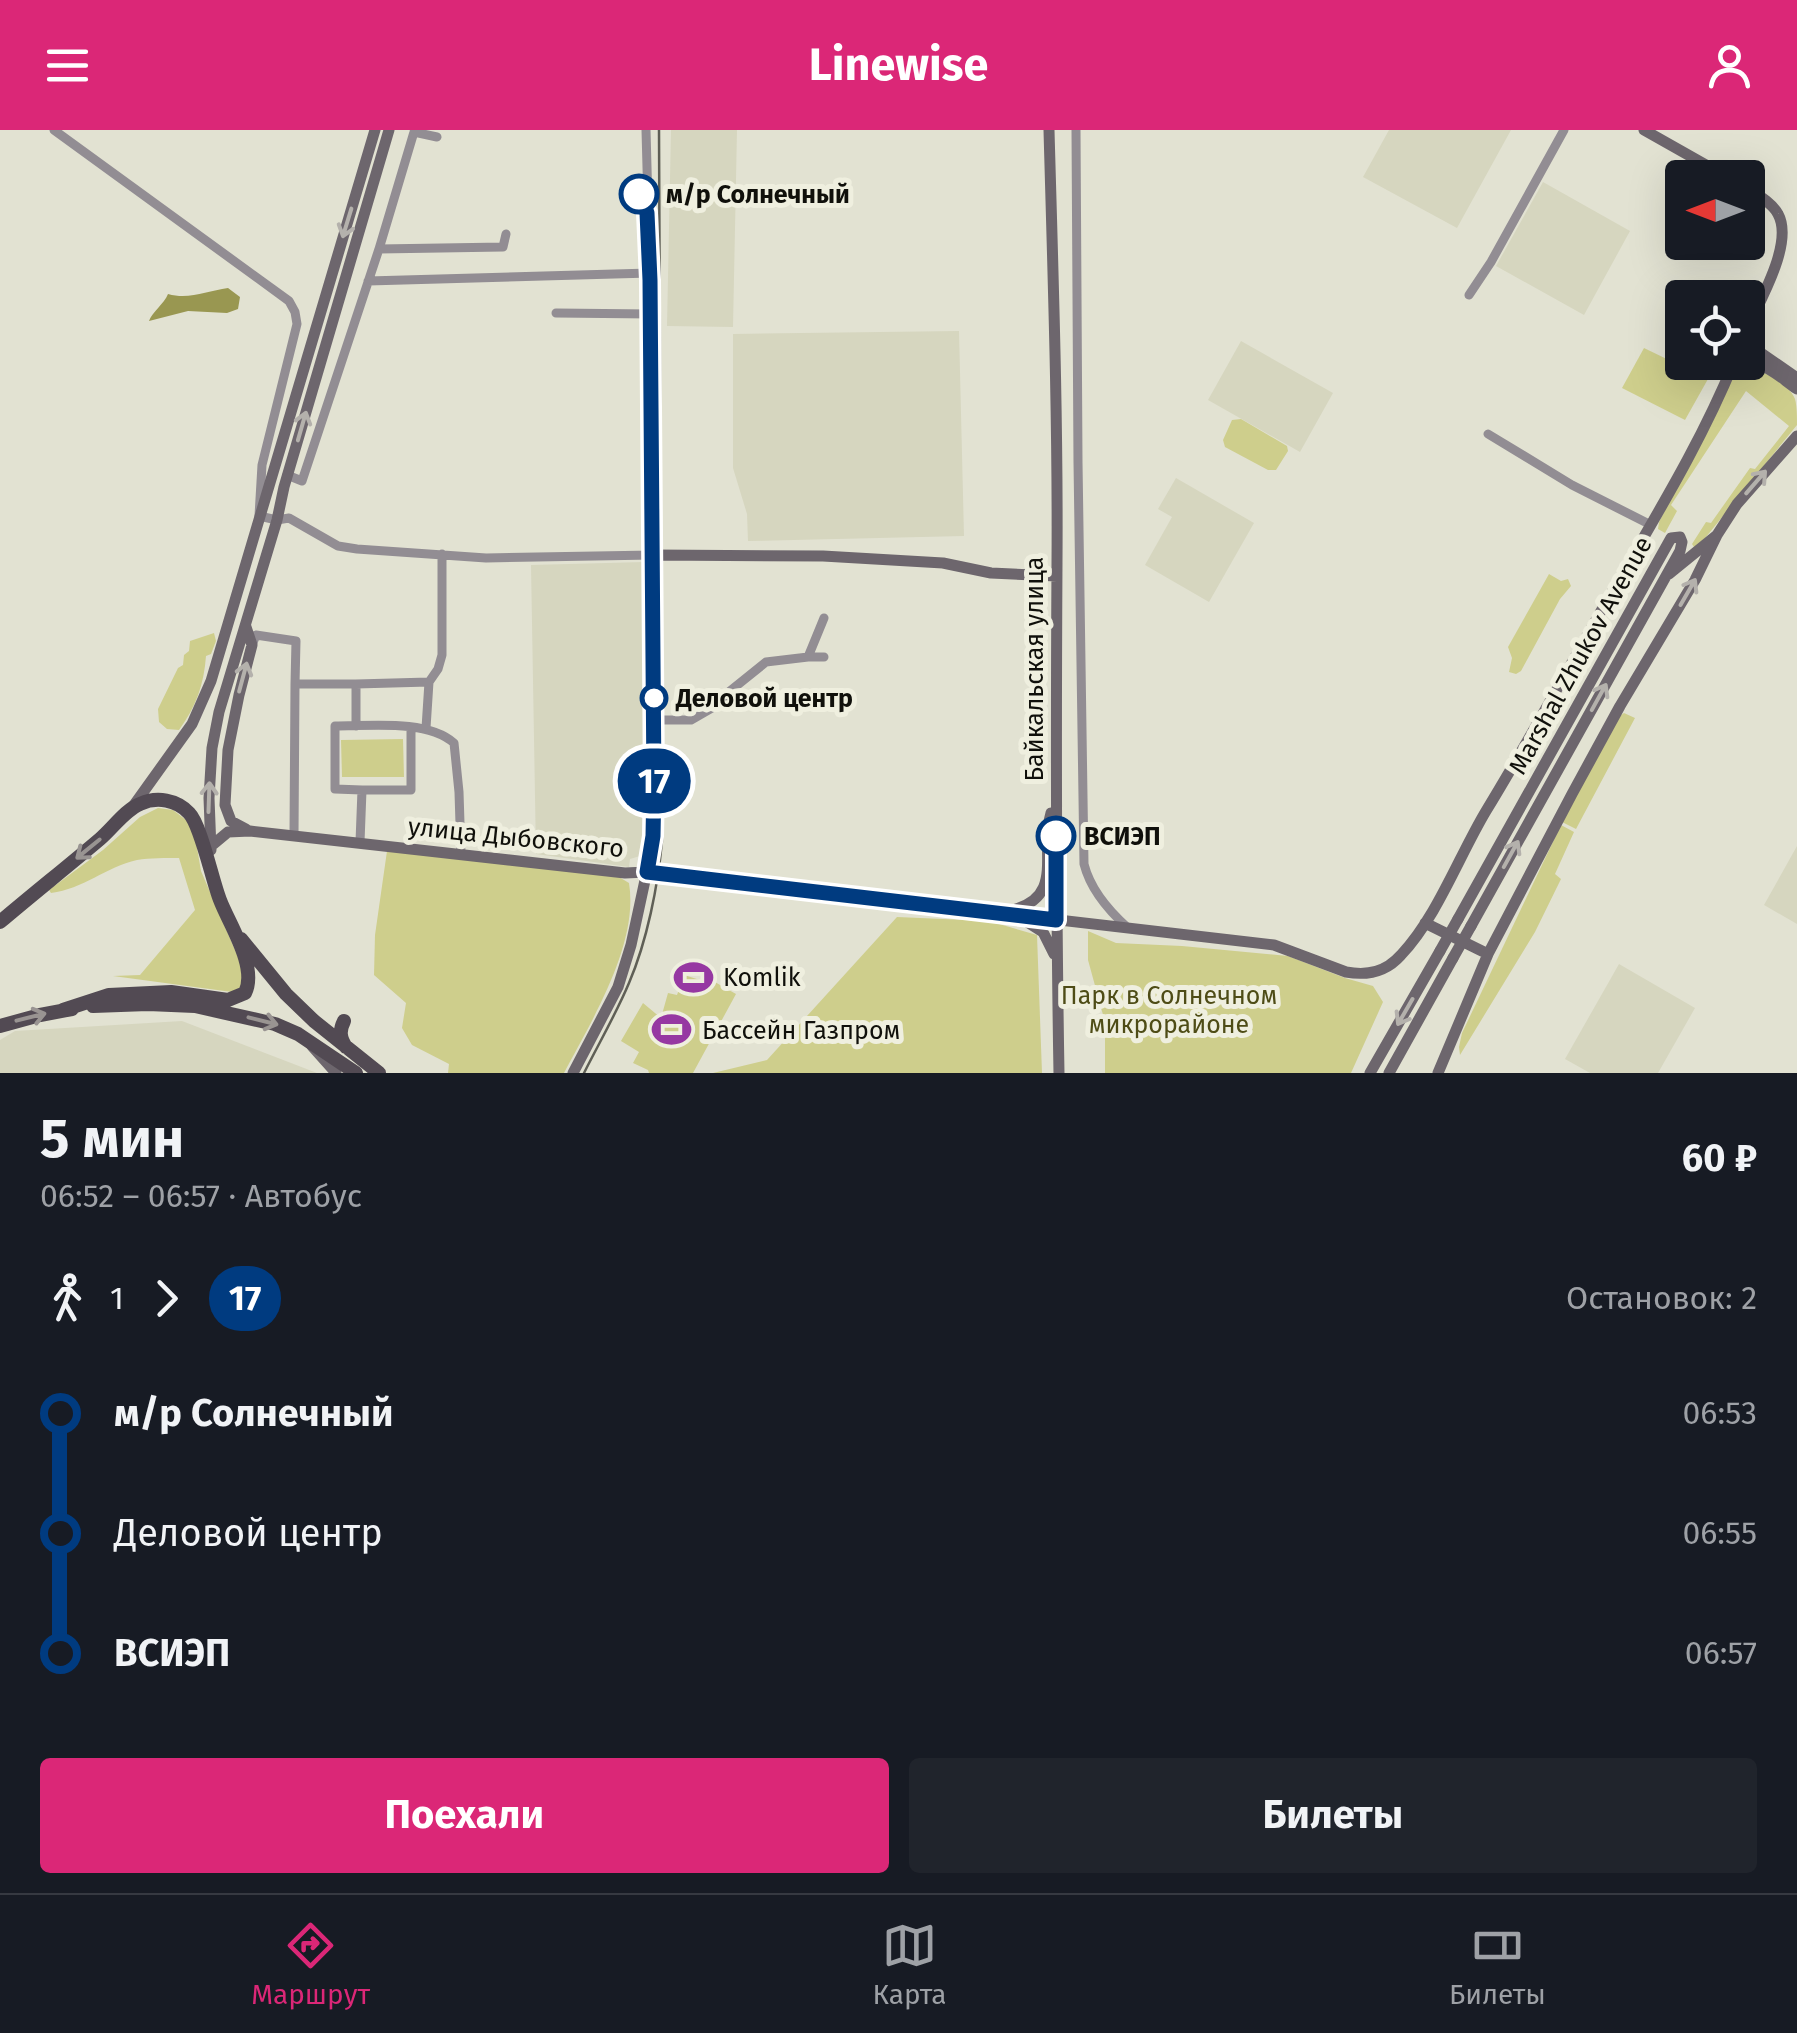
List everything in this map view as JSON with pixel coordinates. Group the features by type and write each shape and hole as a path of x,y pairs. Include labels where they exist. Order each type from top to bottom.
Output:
{"main road":[{"path":"0,922 132,809 205,698 259,516 269,466 375,130"},
{"path":"217,894 208,798 215,730 388,130"},
{"name":"Байкальская улица","path":"1049,130 1055,326 1059,1073"},
{"path":"1644,130 1696,160"},
{"path":"1765,202 1778,212 1782,228 1778,258 1765,288"},
{"path":"1765,356 1797,378"},
{"path":"1765,367 1797,389"},
{"name":"улица Дыбовского","path":"250,830 1274,946 1346,972 1368,974 1400,958 1425,923 1706,427 1727,380"},
{"path":"1438,1073 1488,954 1620,706 1737,504 1797,436"},
{"path":"1651,525 1657,542 1657,564"},
{"path":"1666,576 1717,535"},
{"name":"Marshal Zhukov Avenue","path":"1370,1073 1671,538 1680,537 1681,548 1666,576 1389,1073"},
{"path":"573,1073 618,987 631,945 653,836 653,554 823,556 943,563 991,573 1057,576"},
{"path":"246,622 252,645 230,735 225,805 232,820 250,830"},
{"path":"1552,782 1572,794"},
{"path":"1008,913 1032,903 1046,884 1048,826 1056,801"},
{"path":"0,1026 109,995 171,992 224,1000 247,990 249,977 217,894 197,824 186,810 172,802 144,802 132,809"},
{"path":"210,847 228,832 250,830"},
{"path":"1008,913 1043,932 1057,961"},
{"path":"1425,923 1488,954"},
{"path":"234,930 286,994 380,1073"},
{"path":"62,1010 134,1004 195,1006 290,1029 356,1073"},
{"path":"344,1022 341,1039 354,1054"},
{"path":"306,1039 336,1073"}],"street":[{"path":"54,130 289,301 297,324 269,466"},
{"path":"259,516 289,518 338,546 357,549 486,558 653,554 646,130"},
{"path":"1076,130 1084,864 1098,893 1130,930"},
{"path":"1469,295 1564,130"},
{"path":"288,476 302,481 414,131 438,136"},
{"path":"379,249 503,247 506,234"},
{"path":"368,281 650,273"},
{"path":"556,313 650,314"},
{"path":"1488,434 1651,525"},
{"path":"426,728 429,682 442,656 442,554"},
{"path":"808,657 824,618"},
{"path":"252,645 256,635 296,641 294,835"},
{"path":"654,720 691,720 717,705 766,662 824,657"},
{"path":"295,684 429,682"},
{"path":"356,684 356,726"},
{"path":"410,728 411,790 335,790 335,726 426,728 446,735 454,743 460,792 460,855"},
{"path":"360,842 362,790"}],"shaded area":[{"path":"671,130 737,130 733,327 667,326"},
{"path":"1389,130 1511,130 1457,228 1363,177"},
{"path":"1543,182 1630,231 1584,315 1496,266"},
{"path":"228,288 240,297 238,309 227,313 188,311 149,321 168,294 191,296"},
{"path":"959,331 964,536 748,541 747,514 733,468 733,334"},
{"path":"1241,341 1333,393 1300,452 1208,400"},
{"path":"1176,478 1254,523 1209,602 1145,565 1172,517 1158,509"},
{"path":"644,562 642,851 640,856 630,859 629,867 536,854 531,565"},
{"path":"1797,846 1797,924 1764,905"},
{"path":"1619,964 1695,1008 1658,1073 1590,1073 1565,1059"},
{"path":"182,1021 317,1073 0,1073 0,1040 15,1031"}],"green space":[{"path":"1644,348 1665,358 1665,380 1707,380 1685,420 1622,388"},
{"path":"1765,374 1788,389 1795,399 1797,425 1697,548 1692,544 1706,522 1711,523 1750,468 1755,469 1789,426 1746,391 1671,505 1677,511 1665,533 1658,529 1731,380 1765,380"},
{"path":"1241,419 1287,446 1276,470 1268,470 1225,447 1223,440 1232,420"},
{"path":"1549,574 1561,581 1568,579 1571,586 1521,671 1509,672 1512,658 1508,647"},
{"path":"214,633 216,641 211,654 206,656 194,704 179,730 167,729 159,722 158,709 183,665 190,641"},
{"path":"1624,713 1635,718 1576,829 1562,822"},
{"path":"403,739 404,777 342,777 341,740"},
{"path":"158,808 173,810 190,823 201,871 244,971 241,987 232,992 113,976 140,975 195,910 179,858 137,860 74,887 51,893 49,890 140,817"},
{"path":"1561,825 1574,832 1555,874 1561,879 1535,932 1460,1055 1462,1033"},
{"path":"387,851 619,877 629,883 630,907 620,956 600,1006 564,1073 448,1073 449,1064 412,1045 402,1028 406,1003 374,975 375,935"},
{"path":"897,917 989,921 1037,935 1042,1073 713,1073 767,1060"},
{"name":"Парк в Солнечном микрорайоне","path":"1088,931 1116,943 1288,956 1373,986 1383,1002 1351,1073 1105,1073 1105,1022 1088,960"},
{"name":"Бассейн Газпром","path":"684,975 700,980 701,984 706,977 736,994 693,1073 649,1073 633,1063 639,1052 621,1041 643,1003 661,1018 668,993 677,995"}],"tram line":[{"path":"584,1073 635,967 651,913 662,841 659,130"}],"bus line":[{"name":"17","path":"639,194 647,213 650,280 654,785 653,836 647,872 1056,920 1056,836"}],"place":[{"name":"м/р Солнечный","path":"639,194"},
{"name":"Деловой центр","path":"654,698"},
{"name":"ВСИЭП","path":"1056,836"},
{"name":"Komlik","path":"693,977"},
{"name":"Бассейн Газпром","path":"672,1030"}]}
